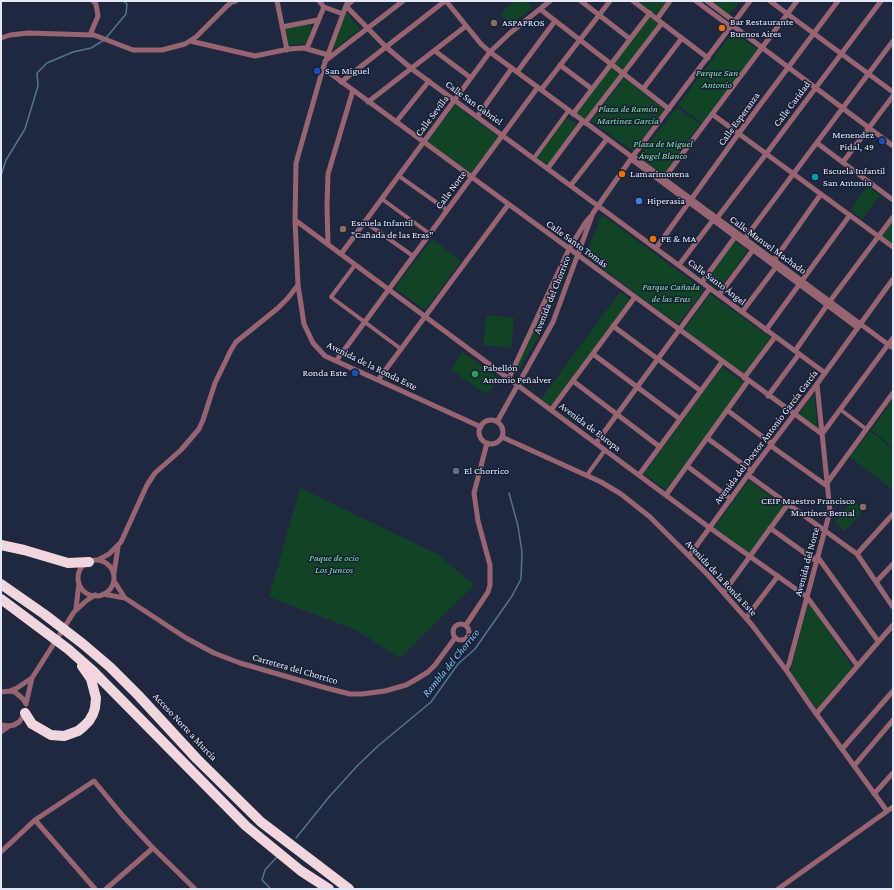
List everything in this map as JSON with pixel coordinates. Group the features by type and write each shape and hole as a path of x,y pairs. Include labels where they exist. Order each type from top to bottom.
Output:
{"highway":[{"path":"1,545 68,563 93,561"},
{"name":"Acceso Norte a Murcia","path":"1,584 72,635 110,667 261,822 349,889"},
{"path":"1,599 68,649 116,692 246,826 301,871 329,889"},
{"path":"25,709 32,724 44,732 57,736 64,736 78,731 89,721 96,702 94,687 85,670 68,649"}],"street":[{"path":"90,35 98,16 96,4 93,1"},
{"path":"1,38 10,35 28,33 90,35 98,36 133,50 162,50 176,47 190,41 205,29 234,1"},
{"path":"277,1 287,50"},
{"path":"319,1 324,7 343,14"},
{"path":"347,3 352,1"},
{"path":"325,62 404,1"},
{"path":"341,82 445,1"},
{"name":"Calle Manuel Machado","path":"445,1 481,44 490,52 774,264"},
{"name":"Calle Sevilla","path":"341,254 490,52 505,37 550,1"},
{"path":"581,1 630,40"},
{"name":"Calle Norte","path":"336,361 503,135 610,1"},
{"path":"633,1 708,58"},
{"path":"657,19 670,1"},
{"path":"696,1 733,24"},
{"path":"707,1 762,47 893,146"},
{"name":"Avenida del Chorrico","path":"509,378 569,249 585,223 750,1"},
{"path":"770,1 893,92"},
{"path":"663,181 797,1"},
{"name":"Calle Esperanza","path":"656,248 739,133 838,1"},
{"name":"Calle Caridad","path":"679,265 766,154 881,1"},
{"name":"Avenida de la Ronda Este","path":"347,3 323,68 296,162 295,220 298,285 304,324 313,343 325,356 480,427"},
{"name":"Calle San Gabriel","path":"347,3 367,29 386,47 429,81 598,206"},
{"path":"307,48 324,7"},
{"path":"540,9 669,109"},
{"path":"534,158 571,112 592,89 650,13"},
{"path":"282,27 318,20"},
{"path":"517,72 555,21"},
{"path":"548,168 624,74 662,23"},
{"path":"368,102 466,26"},
{"path":"643,89 682,38"},
{"path":"190,41 255,56 307,48 328,55"},
{"path":"744,241 893,41"},
{"path":"435,50 471,78"},
{"path":"560,65 592,89"},
{"name":"Calle Santo Tomás","path":"323,68 746,380 822,434"},
{"path":"477,117 512,68"},
{"path":"396,122 429,81"},
{"path":"328,245 328,174 353,90"},
{"path":"843,162 893,96"},
{"path":"712,114 893,247"},
{"path":"571,185 607,139"},
{"path":"817,143 893,200"},
{"path":"399,176 447,210"},
{"path":"742,312 821,194"},
{"path":"382,199 430,234"},
{"path":"378,380 508,205"},
{"name":"Calle Santo Ángel","path":"598,206 825,373"},
{"name":"Avenida del Chorrico","path":"497,422 553,322 593,213"},
{"path":"766,330 850,215"},
{"path":"768,396 829,303 893,217"},
{"name":"Calle Manuel Machado","path":"715,219 735,236 744,241 753,250 800,282 859,326 891,346"},
{"name":"Avenida de Europa","path":"295,220 710,528 807,597 857,665"},
{"path":"365,222 414,256"},
{"path":"702,282 735,236"},
{"path":"719,295 753,250"},
{"path":"356,265 331,297 401,349"},
{"name":"Avenida del Doctor Antonio García García","path":"689,556 893,279"},
{"path":"75,610 80,570 93,561 109,554 118,546 129,526 147,485 156,473 191,440 199,429 215,383 231,350 244,334 278,308 298,285"},
{"path":"596,442 710,288"},
{"path":"552,410 634,297"},
{"path":"613,326 700,392"},
{"path":"666,495 727,410 775,336"},
{"path":"822,434 891,346 893,338"},
{"path":"593,354 680,419"},
{"path":"639,475 722,362"},
{"path":"572,381 660,446"},
{"name":"Avenida del Norte","path":"786,670 789,664 830,511 817,384"},
{"path":"727,410 827,485 893,393"},
{"path":"841,410 866,429"},
{"path":"490,420 497,422 502,427 502,437 497,442 490,444 487,443 481,438 479,431 480,427 490,420"},
{"name":"Avenida de la Ronda Este","path":"502,437 601,482 630,501 650,517 724,592 746,618 786,670 816,714 887,811"},
{"path":"707,438 788,504 857,554 893,607"},
{"path":"466,626 488,592 490,585 490,565 478,521 474,493 487,443"},
{"path":"587,475 605,450"},
{"path":"687,466 731,499"},
{"path":"724,592 788,504"},
{"path":"857,554 893,514"},
{"path":"770,528 817,558 878,641"},
{"path":"1,692 10,691 17,688 32,678 75,610 86,600 95,595 103,594 108,591 114,581 118,546"},
{"path":"93,561 108,565 114,574"},
{"path":"876,582 893,564"},
{"path":"746,618 778,576"},
{"name":"Carretera del Chorrico","path":"114,581 125,598 186,638 214,653 240,663 350,694 386,691 415,680 428,672 435,665 456,638"},
{"path":"79,582 85,591 95,595"},
{"name":"Carretera del Chorrico","path":"103,594 125,598"},
{"path":"461,624 466,626 469,631 467,638 461,641 456,638 453,633 455,627 461,624"},
{"path":"816,714 893,625"},
{"path":"1,732 9,726 19,722 25,709 32,678"},
{"path":"10,691 20,695 25,709"},
{"path":"842,749 893,691"},
{"path":"854,766 893,720"},
{"path":"1,725 9,726"},
{"path":"874,794 893,773"},
{"path":"1,852 35,820 94,781 123,816 195,889"},
{"path":"778,889 893,807"},
{"path":"35,820 95,889"},
{"path":"106,889 153,848"}],"green space":[{"path":"516,1 526,1 532,8 510,25 500,13"},
{"path":"638,1 667,1 656,15"},
{"path":"710,1 740,1 729,15"},
{"path":"346,12 360,29 336,48 333,46"},
{"path":"649,17 659,24 623,71 613,64"},
{"path":"310,24 311,30 306,43 289,45 285,29"},
{"name":"Parque San Antonio","path":"733,32 758,50 702,123 678,105"},
{"path":"611,68 620,74 585,120 576,113"},
{"name":"Plaza de Ramón Martinez García","path":"624,78 664,110 633,151 591,121"},
{"path":"455,105 499,137 471,173 427,142"},
{"name":"Plaza de Miguel Ángel Blanco","path":"677,108 700,124 663,175 639,156"},
{"path":"565,116 577,125 548,165 536,156"},
{"path":"867,186 880,195 862,219 850,210"},
{"name":"Parque Cañada de las Eras","path":"602,215 704,290 678,324 585,256"},
{"path":"893,220 893,244 882,236"},
{"path":"432,239 461,261 425,310 395,288"},
{"path":"735,241 748,251 718,290 706,280"},
{"path":"567,258 569,266 543,329 517,373 514,374 513,373"},
{"path":"620,292 630,299 552,406 541,399"},
{"name":"Parque Cañada de las Eras","path":"710,294 771,338 744,374 684,330"},
{"path":"487,315 514,318 511,348 483,345"},
{"name":"Pabellón Antonio Peñalver","path":"462,352 499,378 486,394 451,370"},
{"path":"722,367 744,383 666,490 644,474"},
{"path":"814,393 817,427 799,414"},
{"path":"893,400 893,447 871,430"},
{"path":"870,431 893,449 893,490 850,457"},
{"path":"749,480 784,506 749,554 714,528"},
{"name":"Paque de ocio Los Juncos","path":"300,488 439,555 474,585 400,658 356,630 269,597"},
{"path":"853,500 864,510 845,531 834,522"},
{"path":"808,605 811,605 853,668 817,709 790,673"}],"waterway":[{"path":"106,38 126,14 127,4 123,1"},
{"path":"1,176 6,160 25,129 38,86 37,73 47,63 73,52 91,48 104,40"},
{"name":"Rambla del Chorrico","path":"296,838 329,797 358,765 378,746 431,702 458,664 475,649 512,596 521,579 522,552 518,526 509,493"},
{"name":"Rambla del Chorrico","path":"271,889 262,880 265,870 277,857"}],"place":[{"name":"ASPAPROS","path":"494,23"},
{"name":"Bar Restaurante Buenos Aires","path":"722,28"},
{"name":"San Miguel","path":"317,71"},
{"name":"Menendez Pidal, 49","path":"882,141"},
{"name":"Lamarimorena","path":"622,174"},
{"name":"Escuela Infantil San Antonio","path":"815,177"},
{"name":"Hiperasia","path":"639,201"},
{"name":"Escuela Infantil \"Cañada de las Eras\"","path":"343,229"},
{"name":"PE & MA","path":"653,239"},
{"name":"Ronda Este","path":"355,373"},
{"name":"Pabellón Antonio Peñalver","path":"475,374"},
{"name":"El Chorrico","path":"456,471"},
{"name":"CEIP Maestro Francisco Martínez Bernal","path":"863,507"}]}
